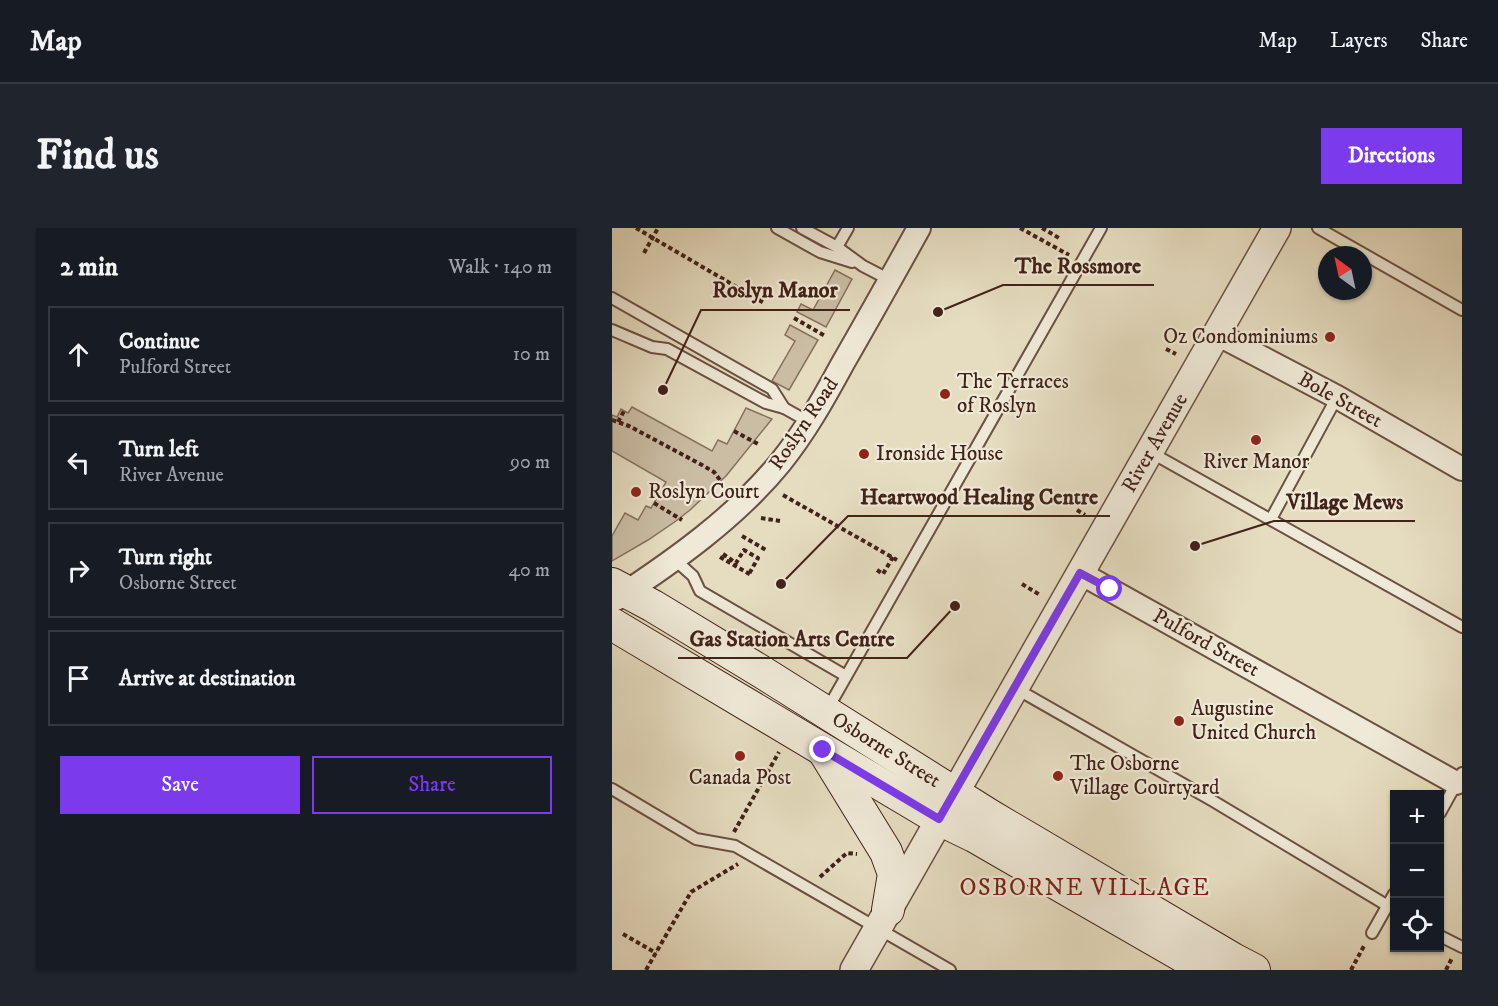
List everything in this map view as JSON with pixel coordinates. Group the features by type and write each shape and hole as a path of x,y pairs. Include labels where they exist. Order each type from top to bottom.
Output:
{"main road":[{"name":"Osborne Street","path":"617,592 762,672 825,713 947,806 974,836 1207,970"},
{"name":"Osborne Street","path":"612,624 823,750 947,806 989,815 1233,960 1254,970"},
{"path":"823,750 886,852 894,874 883,919"}],"street":[{"name":"Roslyn Road","path":"617,592 642,582 710,531 763,483 790,451 810,422 919,228"},
{"name":"River Avenue","path":"854,970 1277,228"},
{"name":"Bole Street","path":"1217,334 1337,397 1462,469"},
{"name":"Pulford Street","path":"1080,573 1459,778"}],"lane":[{"path":"777,228 820,252 863,266"},
{"path":"802,228 890,280"},
{"path":"837,247 848,228"},
{"path":"825,713 1101,228"},
{"path":"1318,228 1462,310"},
{"path":"612,298 772,389 784,408"},
{"path":"612,330 652,347 667,350 766,403 784,408 810,422"},
{"path":"1270,519 1337,397"},
{"path":"1150,451 1462,627"},
{"path":"674,559 693,576 700,591 846,676"},
{"path":"1015,688 1213,801 1388,906"},
{"path":"1444,806 1459,778"},
{"path":"612,789 696,838 735,846 883,919 950,970"},
{"path":"1372,933 1393,898"}],"path":[{"path":"636,228 762,301 767,286"},
{"path":"644,253 658,228"},
{"path":"1020,228 1082,263"},
{"path":"1042,228 1059,238"},
{"path":"794,318 825,336"},
{"path":"1166,349 1176,354"},
{"path":"618,422 624,411"},
{"path":"612,420 629,426 708,468 723,483"},
{"path":"734,430 758,444"},
{"path":"783,495 909,566"},
{"path":"654,503 682,520"},
{"path":"1077,510 1085,514"},
{"path":"762,518 780,521"},
{"path":"742,536 766,550"},
{"path":"744,550 758,558 750,574 741,569 721,555 736,563 744,550"},
{"path":"877,570 883,574 893,557"},
{"path":"1022,584 1040,595"},
{"path":"732,837 783,746"},
{"path":"646,970 691,892 741,862"},
{"path":"1351,970 1372,933"},
{"path":"623,934 656,953"}],"shaded area":[{"path":"835,270 852,279 826,327 797,312 801,304 813,310"},
{"path":"790,325 818,340 789,390 772,381 795,341 785,335"},
{"path":"632,407 712,451 718,440 727,444 746,408 772,419 726,476 690,510 648,540 612,561 612,536 625,513 638,520 646,506 651,508 666,482 612,451 612,415 617,417 621,409 628,413"}],"place":[{"name":"The Rossmore","path":"938,312"},
{"name":"Oz Condominiums","path":"1330,337"},
{"name":"Roslyn Manor","path":"663,390"},
{"name":"The Terraces of Roslyn","path":"945,394"},
{"name":"River Manor","path":"1256,440"},
{"name":"Ironside House","path":"864,454"},
{"name":"Roslyn Court","path":"636,492"},
{"name":"Village Mews","path":"1195,546"},
{"name":"Heartwood Healing Centre","path":"781,584"},
{"name":"Gas Station Arts Centre","path":"955,606"},
{"name":"Augustine United Church","path":"1179,721"},
{"name":"Canada Post","path":"740,756"},
{"name":"The Osborne Village Courtyard","path":"1058,776"}],"district":[{"name":"OSBORNE VILLAGE","path":"1085,888"}],"route":[{"path":"823,750 939,819 1080,573 1110,589"}]}
